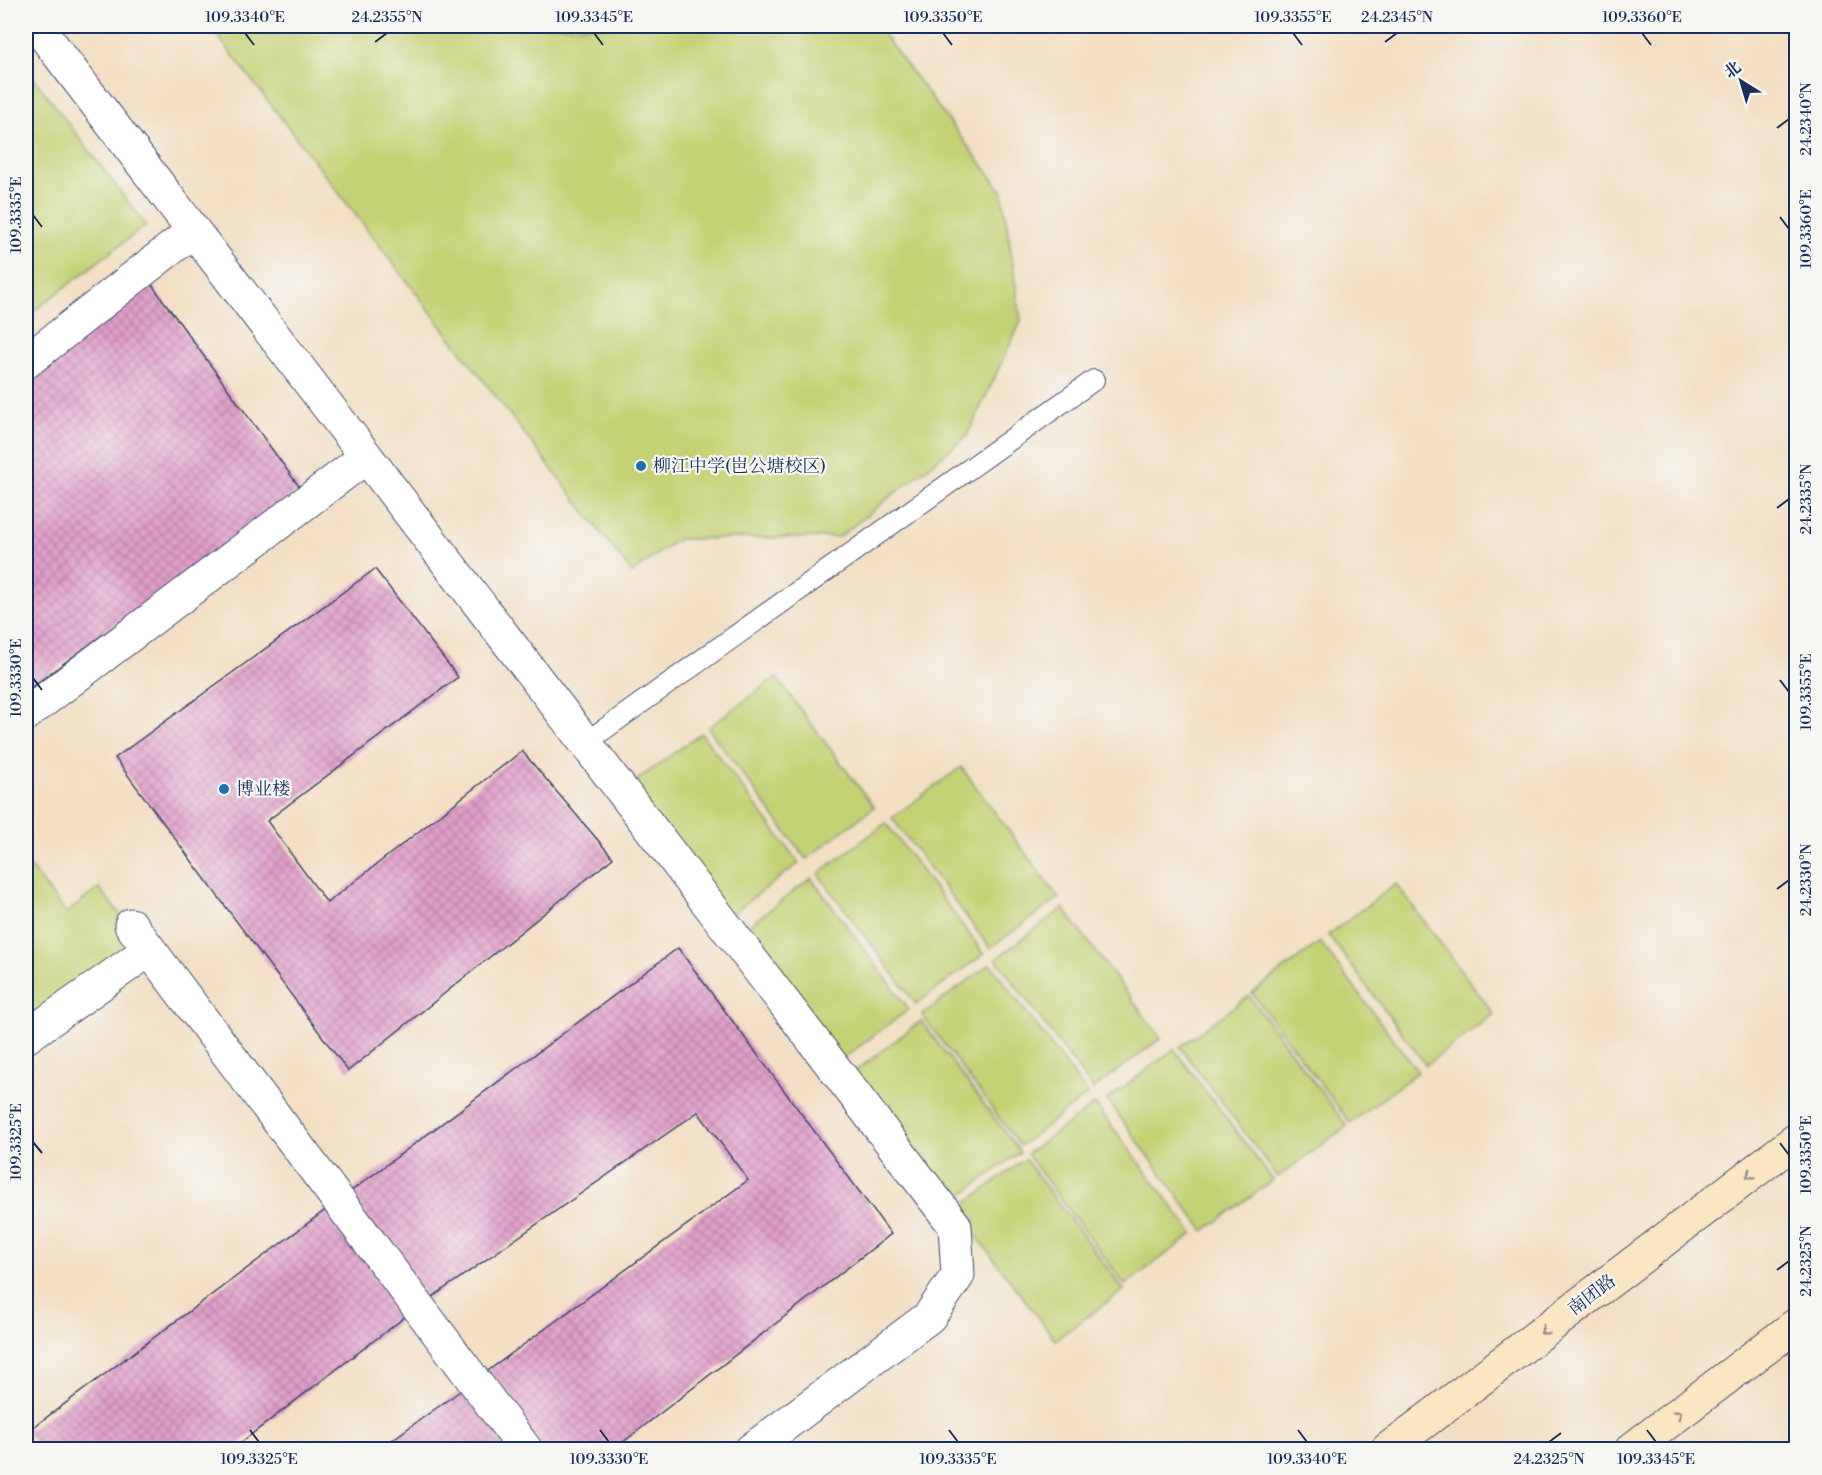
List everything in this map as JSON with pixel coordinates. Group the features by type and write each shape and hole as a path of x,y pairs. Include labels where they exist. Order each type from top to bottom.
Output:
{"main road":[{"name":"南团路","path":"1387,1449 1797,1140"},
{"path":"1631,1449 1797,1325"}],"street":[{"path":"36,26 955,1226 958,1275 929,1317 751,1449"},
{"path":"26,362 194,231"},
{"path":"26,714 366,457"},
{"path":"26,1037 140,938 526,1449"}],"lane":[{"path":"585,743 1094,380"}],"green space":[{"path":"210,26 877,26 1002,191 1021,321 967,436 839,537 678,539 632,573"},
{"path":"26,68 146,225 26,317"},
{"path":"776,677 874,807 806,859 708,728"},
{"path":"701,733 799,863 729,916 632,784"},
{"path":"961,767 1059,898 990,948 892,818"},
{"path":"886,823 984,954 916,1004 818,874"},
{"path":"26,862 66,913 99,888 143,943 26,1027"},
{"path":"811,878 909,1009 841,1060 743,930"},
{"path":"1396,884 1494,1014 1426,1065 1328,935"},
{"path":"1063,908 1161,1038 1093,1089 996,959"},
{"path":"1320,942 1418,1072 1350,1123 1252,993"},
{"path":"990,964 1088,1094 1020,1146 922,1015"},
{"path":"1249,996 1347,1126 1278,1177 1180,1047"},
{"path":"921,1021 1020,1152 951,1203 853,1073"},
{"path":"1174,1049 1273,1180 1204,1231 1107,1100"},
{"path":"1095,1104 1193,1234 1125,1285 1027,1154"},
{"path":"1025,1159 1124,1290 1055,1340 957,1210"}],"building":[{"path":"144,274 301,489 26,691 26,363"},
{"name":"博业楼","path":"375,569 458,677 267,821 327,903 522,751 613,858 348,1071 115,758"},
{"path":"678,948 891,1234 613,1450 378,1450 748,1180 698,1112 418,1307 231,1450 40,1450 27,1432"}],"place":[{"name":"柳江中学(岜公塘校区)","path":"641,466"},
{"name":"博业楼","path":"224,789"}]}
